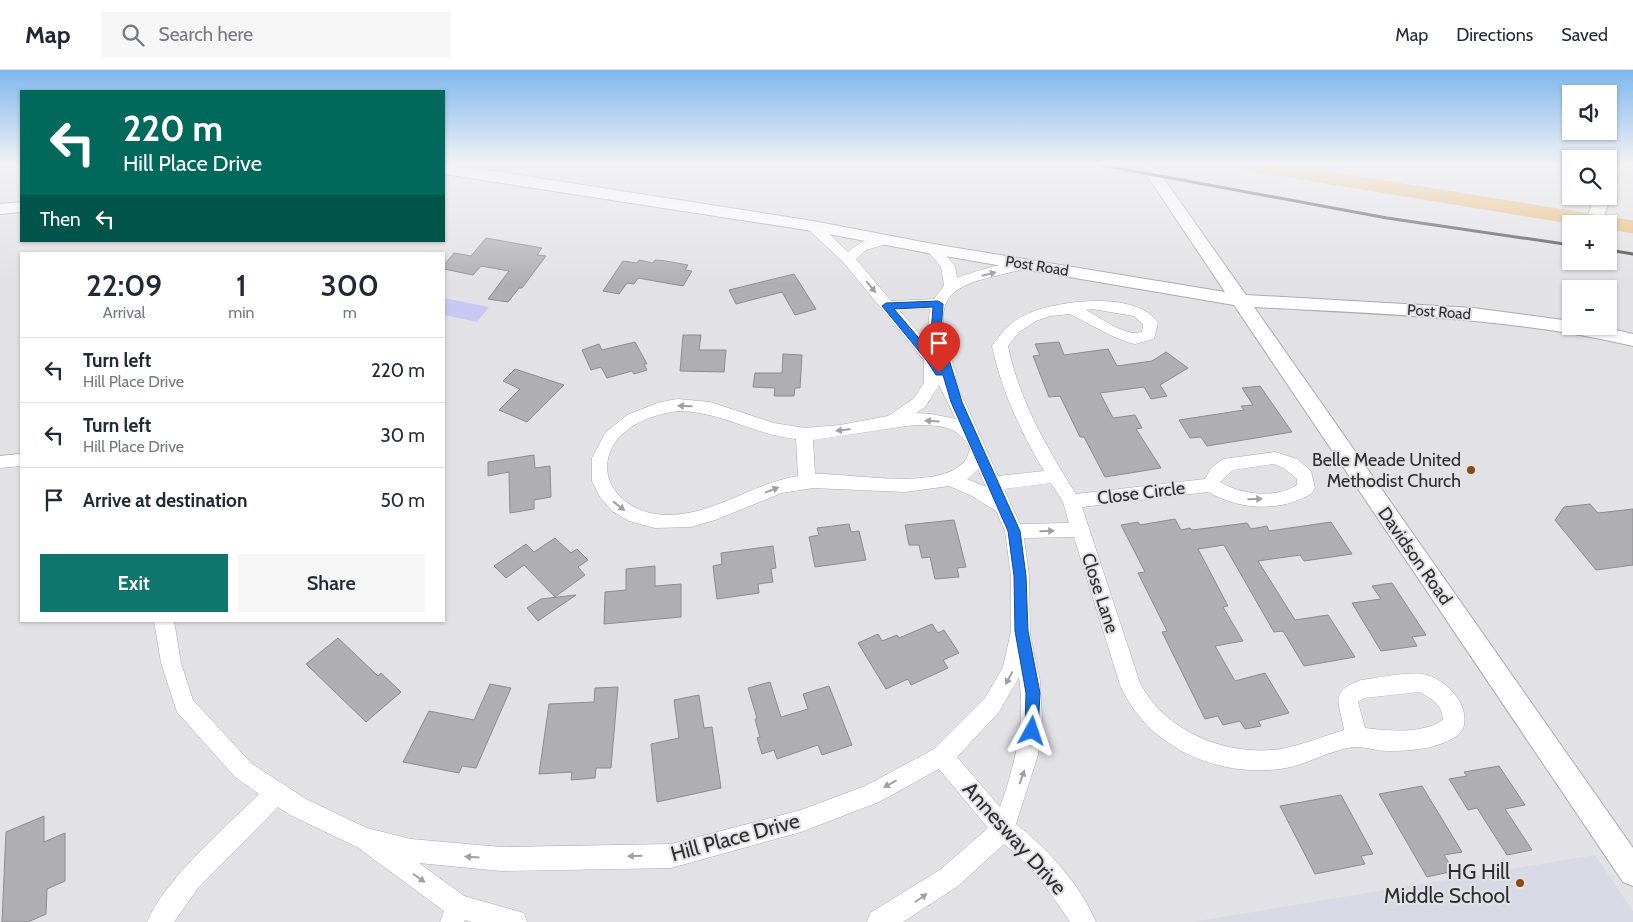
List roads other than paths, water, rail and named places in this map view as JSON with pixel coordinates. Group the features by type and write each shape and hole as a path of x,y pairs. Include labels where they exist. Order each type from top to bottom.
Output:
{"main road":[{"path":"1501,205 1562,215"},
{"path":"1617,225 1633,227"}],"street":[{"name":"Post Road","path":"678,205 814,226 934,249 1238,300 1473,314 1585,329 1633,340"},
{"name":"Davidson Road","path":"1174,205 1633,872"},
{"path":"0,209 20,206"},
{"name":"Hill Place Drive","path":"814,226 848,259 931,358 956,402 994,483 1014,531 1020,576 1021,631 1029,668 1034,712 1024,770 1003,828 978,854 952,876 909,906 879,922"},
{"path":"848,259 861,247 884,240"},
{"path":"934,249 948,266 950,287"},
{"path":"886,306 938,304 950,287 980,276 1028,264"},
{"name":"Hill Place Drive","path":"938,304 936,333 956,402"},
{"name":"Close Lane","path":"1072,309 1053,310 1019,323 1000,346 1004,366 1036,444 1071,501 1130,685 1138,701 1153,718 1171,733 1194,746 1215,754 1261,760 1281,759 1355,737 1386,741 1438,736 1454,725 1452,710 1444,695 1422,683 1362,689 1348,697 1347,707 1356,732 1355,737"},
{"path":"892,422 919,403 932,383 931,358"},
{"path":"971,433 948,422 892,422 804,434 782,431 702,407 680,405 662,408 640,416 617,430 608,440 598,466 606,493 629,514 660,522 690,521 781,486 831,481 907,485 952,480 970,468 978,449"},
{"path":"804,434 807,482"},
{"name":"Close Circle","path":"1071,501 1210,485 1230,496 1251,501 1297,494 1306,488 1305,476 1291,464 1275,458 1229,464 1217,473 1210,485"},
{"path":"0,462 20,460"},
{"path":"994,483 1056,476"},
{"path":"952,480 978,491 1004,507"},
{"path":"1014,531 1080,530"},
{"name":"Hill Place Drive","path":"164,622 170,663 184,705 243,770 298,807 365,839 411,851 501,859 671,856 801,821 871,794 942,756 979,720 1004,688 1013,669 1021,631"},
{"name":"Annesway Drive","path":"942,756 1003,828 1032,851 1059,884 1084,922"},
{"path":"159,922 190,880 276,793"},
{"name":"Hill Place Drive","path":"365,839 455,914 515,922"}],"railway":[{"path":"1316,205 1387,218 1562,244"},
{"path":"1617,251 1633,254"}],"place":[{"name":"Belle Meade United Methodist Church","path":"1471,470"},
{"name":"HG Hill Middle School","path":"1520,883"}]}
